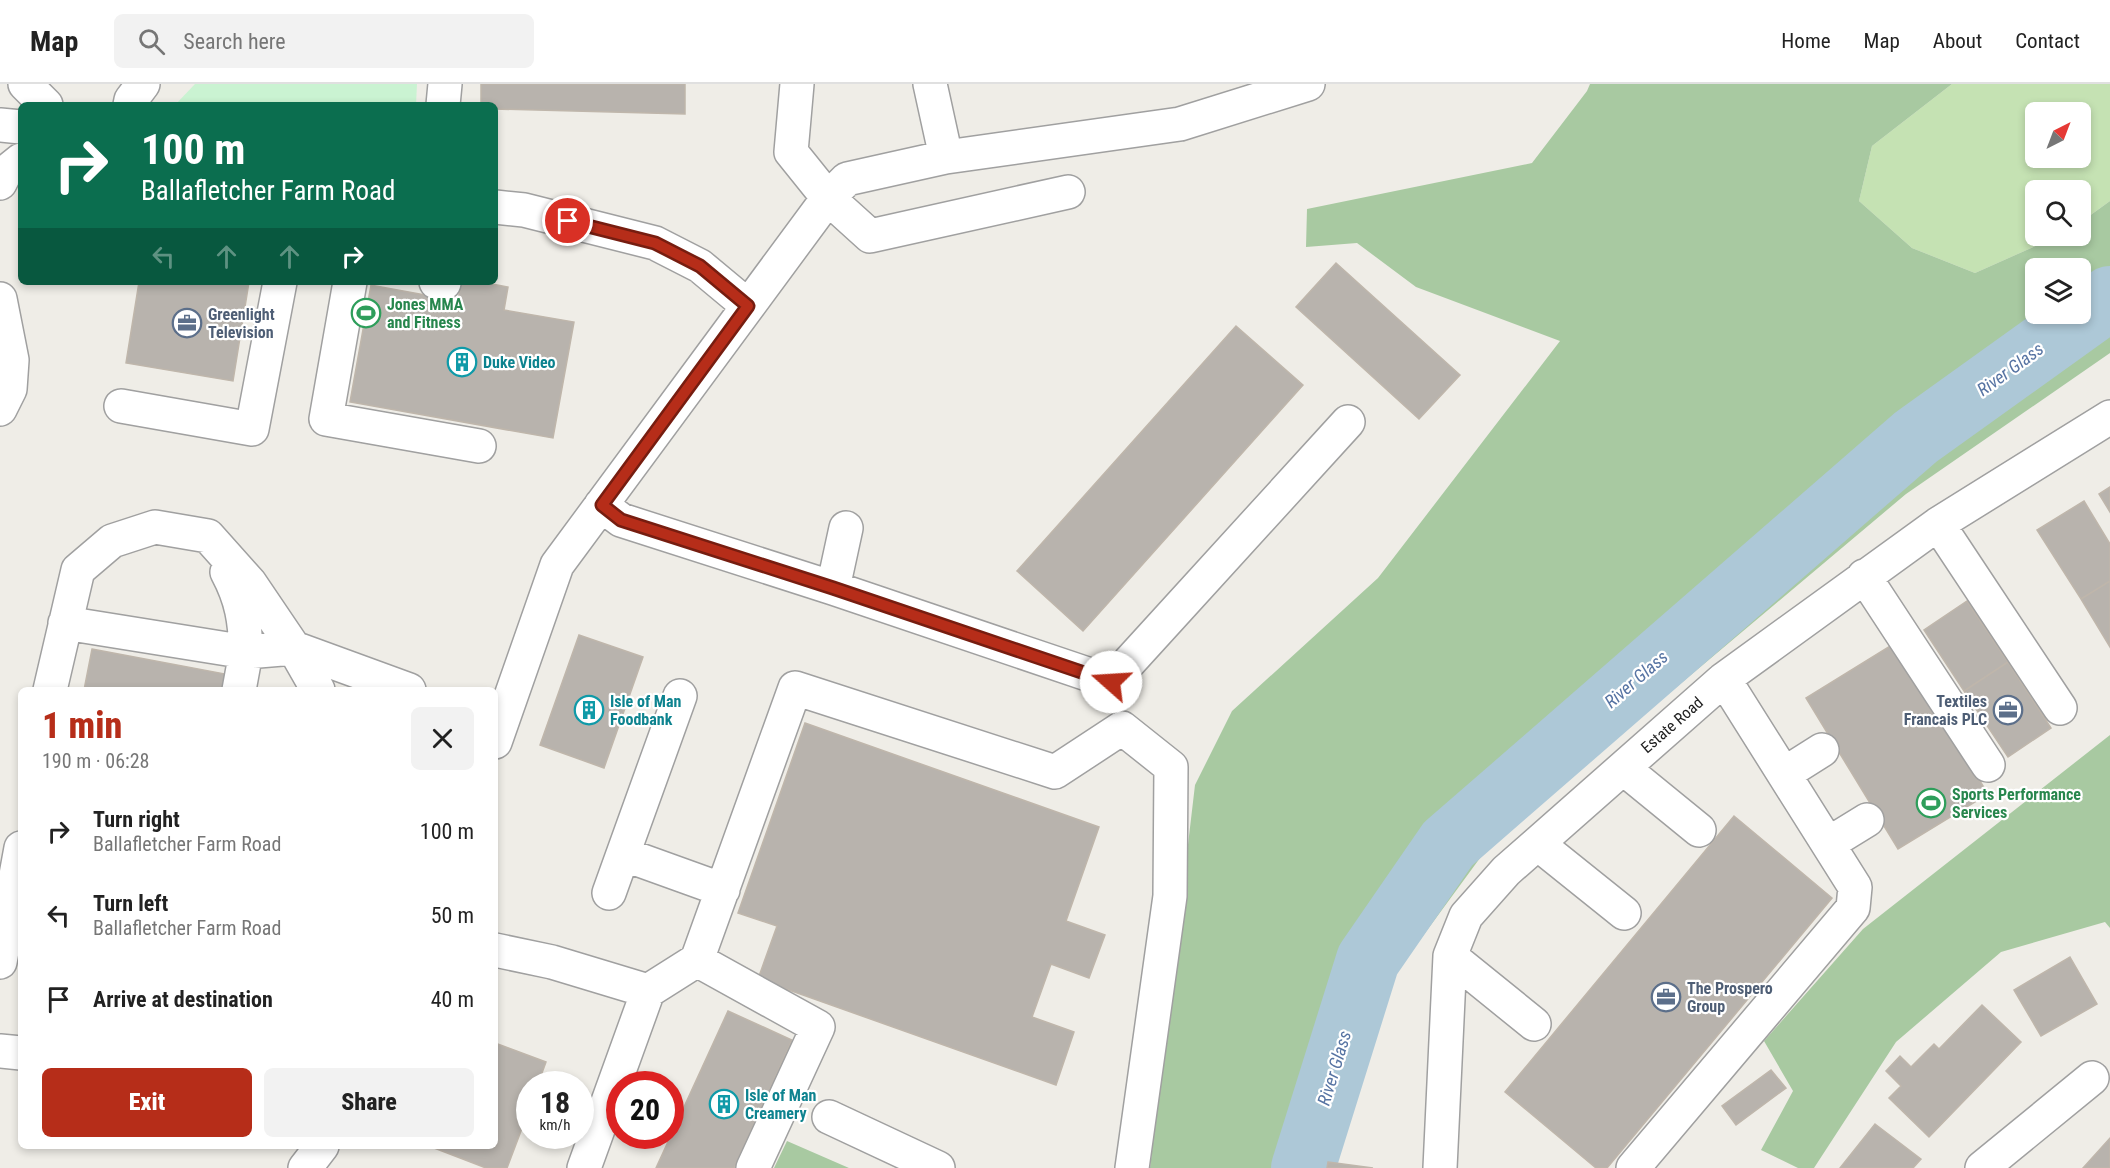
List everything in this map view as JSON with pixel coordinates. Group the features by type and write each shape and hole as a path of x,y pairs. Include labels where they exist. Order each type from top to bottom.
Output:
{"street":[{"path":"25,84 43,102"},
{"path":"131,102 143,84"},
{"path":"443,102 445,84"},
{"path":"797,84 791,152 837,189 870,236 1068,192"},
{"path":"930,84 946,157"},
{"path":"498,726 557,565 837,189 946,157 1180,124 1308,84"},
{"path":"0,183 5,173 18,162"},
{"path":"498,207 524,210 655,243 700,266 748,306"},
{"path":"121,406 252,429 279,285"},
{"path":"349,285 326,419 479,446"},
{"path":"0,299 12,360 10,389 0,409"},
{"name":"Estate Road","path":"1440,1168 1450,956 1466,916 1506,871 1724,679 1938,524 2110,417"},
{"path":"602,505 621,520 833,588 1111,682 1348,422"},
{"path":"1938,524 2060,708"},
{"path":"51,687 78,570 112,541 155,527 208,536 250,583 294,648 316,687"},
{"path":"833,588 846,528"},
{"path":"208,536 233,582 245,621 246,652 240,687"},
{"path":"1864,576 1988,765"},
{"path":"65,622 246,652 294,648 401,687"},
{"path":"1633,1168 1853,908 1855,887 1724,679"},
{"path":"584,1168 648,991 697,960 795,688 1055,772 1122,728 1170,767 1170,896 1132,1168"},
{"path":"609,893 680,696"},
{"path":"1784,774 1822,750"},
{"path":"1623,768 1699,830"},
{"path":"1828,844 1868,820"},
{"path":"1538,844 1624,914"},
{"path":"623,854 723,890"},
{"path":"0,963 18,864"},
{"path":"498,951 552,962 648,991"},
{"path":"1450,956 1534,1024"},
{"path":"697,960 818,1028 753,1168"},
{"path":"0,1051 18,1053"},
{"path":"1982,1168 2092,1078"},
{"path":"829,1117 938,1168"},
{"path":"305,1168 320,1149"},
{"path":"324,1168 332,1149"}],"green space":[{"path":"195,84 417,84 416,102 178,102"},
{"path":"1590,84 1952,84 1872,146 1859,201 1912,248 1975,273 2036,246 2091,246 2091,215 2110,201 2110,353 1906,494 1491,843 1381,993 1320,1168 1150,1168 1195,785 1232,711 1378,578 1560,341 1416,287 1357,243 1306,247 1307,209 1532,163"},
{"path":"1952,84 2110,84 2110,201 2091,215 2091,180 2025,180 2025,246 2036,246 1975,273 1912,248 1859,201 1872,146"},
{"path":"2110,735 2110,928 2105,922 2001,952 1896,1042 1814,1168 1798,1168 1761,1150 1793,1091 1764,1041 1863,929"},
{"path":"787,1141 849,1168 774,1168"}],"building":[{"path":"481,84 685,84 685,114 498,109 498,102 481,102"},
{"path":"1336,263 1460,375 1419,419 1296,307"},
{"name":"Greenlight Television","path":"139,285 249,285 233,381 126,363"},
{"name":"Duke Video","path":"371,285 458,301 461,285 498,285 508,287 504,310 574,322 553,438 350,402"},
{"path":"1236,326 1303,385 1083,631 1017,571"},
{"path":"2110,487 2110,512 2099,494"},
{"path":"2084,501 2110,544 2110,581 2081,599 2037,530"},
{"path":"2110,581 2110,647 2081,599"},
{"name":"Textiles Francais PLC","path":"1967,601 2008,662 1964,691 1924,630"},
{"name":"Isle of Man Foodbank","path":"579,635 643,657 604,768 540,745"},
{"path":"1895,643 1988,794 1898,849 1806,698"},
{"path":"92,649 225,674 223,687 85,687"},
{"name":"Textiles Francais PLC","path":"2008,662 2051,728 2008,757 1964,691"},
{"path":"805,723 1099,827 1066,921 1105,935 1089,978 1051,964 1032,1017 1074,1032 1056,1085 758,979 777,926 738,913"},
{"name":"The Prospero Group","path":"1734,816 1832,898 1607,1168 1596,1168 1505,1092"},
{"path":"2070,957 2097,1004 2041,1036 2014,990"},
{"path":"1982,1005 2021,1042 1929,1137 1889,1098 1901,1086 1886,1071 1900,1056 1911,1067 1934,1044 1939,1049"},
{"name":"Isle of Man Creamery","path":"728,1011 792,1040 734,1168 656,1168 665,1149 684,1149 684,1107"},
{"path":"498,1044 546,1062 543,1071 516,1071 516,1144 507,1168 486,1168 437,1149 498,1149"},
{"path":"1771,1070 1786,1088 1736,1125 1722,1106"},
{"path":"1875,1124 1921,1159 1913,1168 1840,1168"},
{"path":"2110,1138 2110,1168 2083,1168"},
{"path":"1328,1162 1373,1168 1327,1168"}],"waterway":[{"name":"River Glass","path":"1303,1168 1368,960 1448,844 1916,437 2110,298"}],"place":[{"name":"Jones MMA and Fitness","path":"366,313"},
{"name":"Greenlight Television","path":"187,323"},
{"name":"Duke Video","path":"462,362"},
{"name":"Isle of Man Foodbank","path":"589,710"},
{"name":"Textiles Francais PLC","path":"2008,710"},
{"name":"Sports Performance Services","path":"1931,803"},
{"name":"The Prospero Group","path":"1666,997"},
{"name":"Isle of Man Creamery","path":"724,1104"}],"route":[{"path":"568,221 655,243 700,266 748,306 602,505 621,520 833,588 1111,682"}]}
